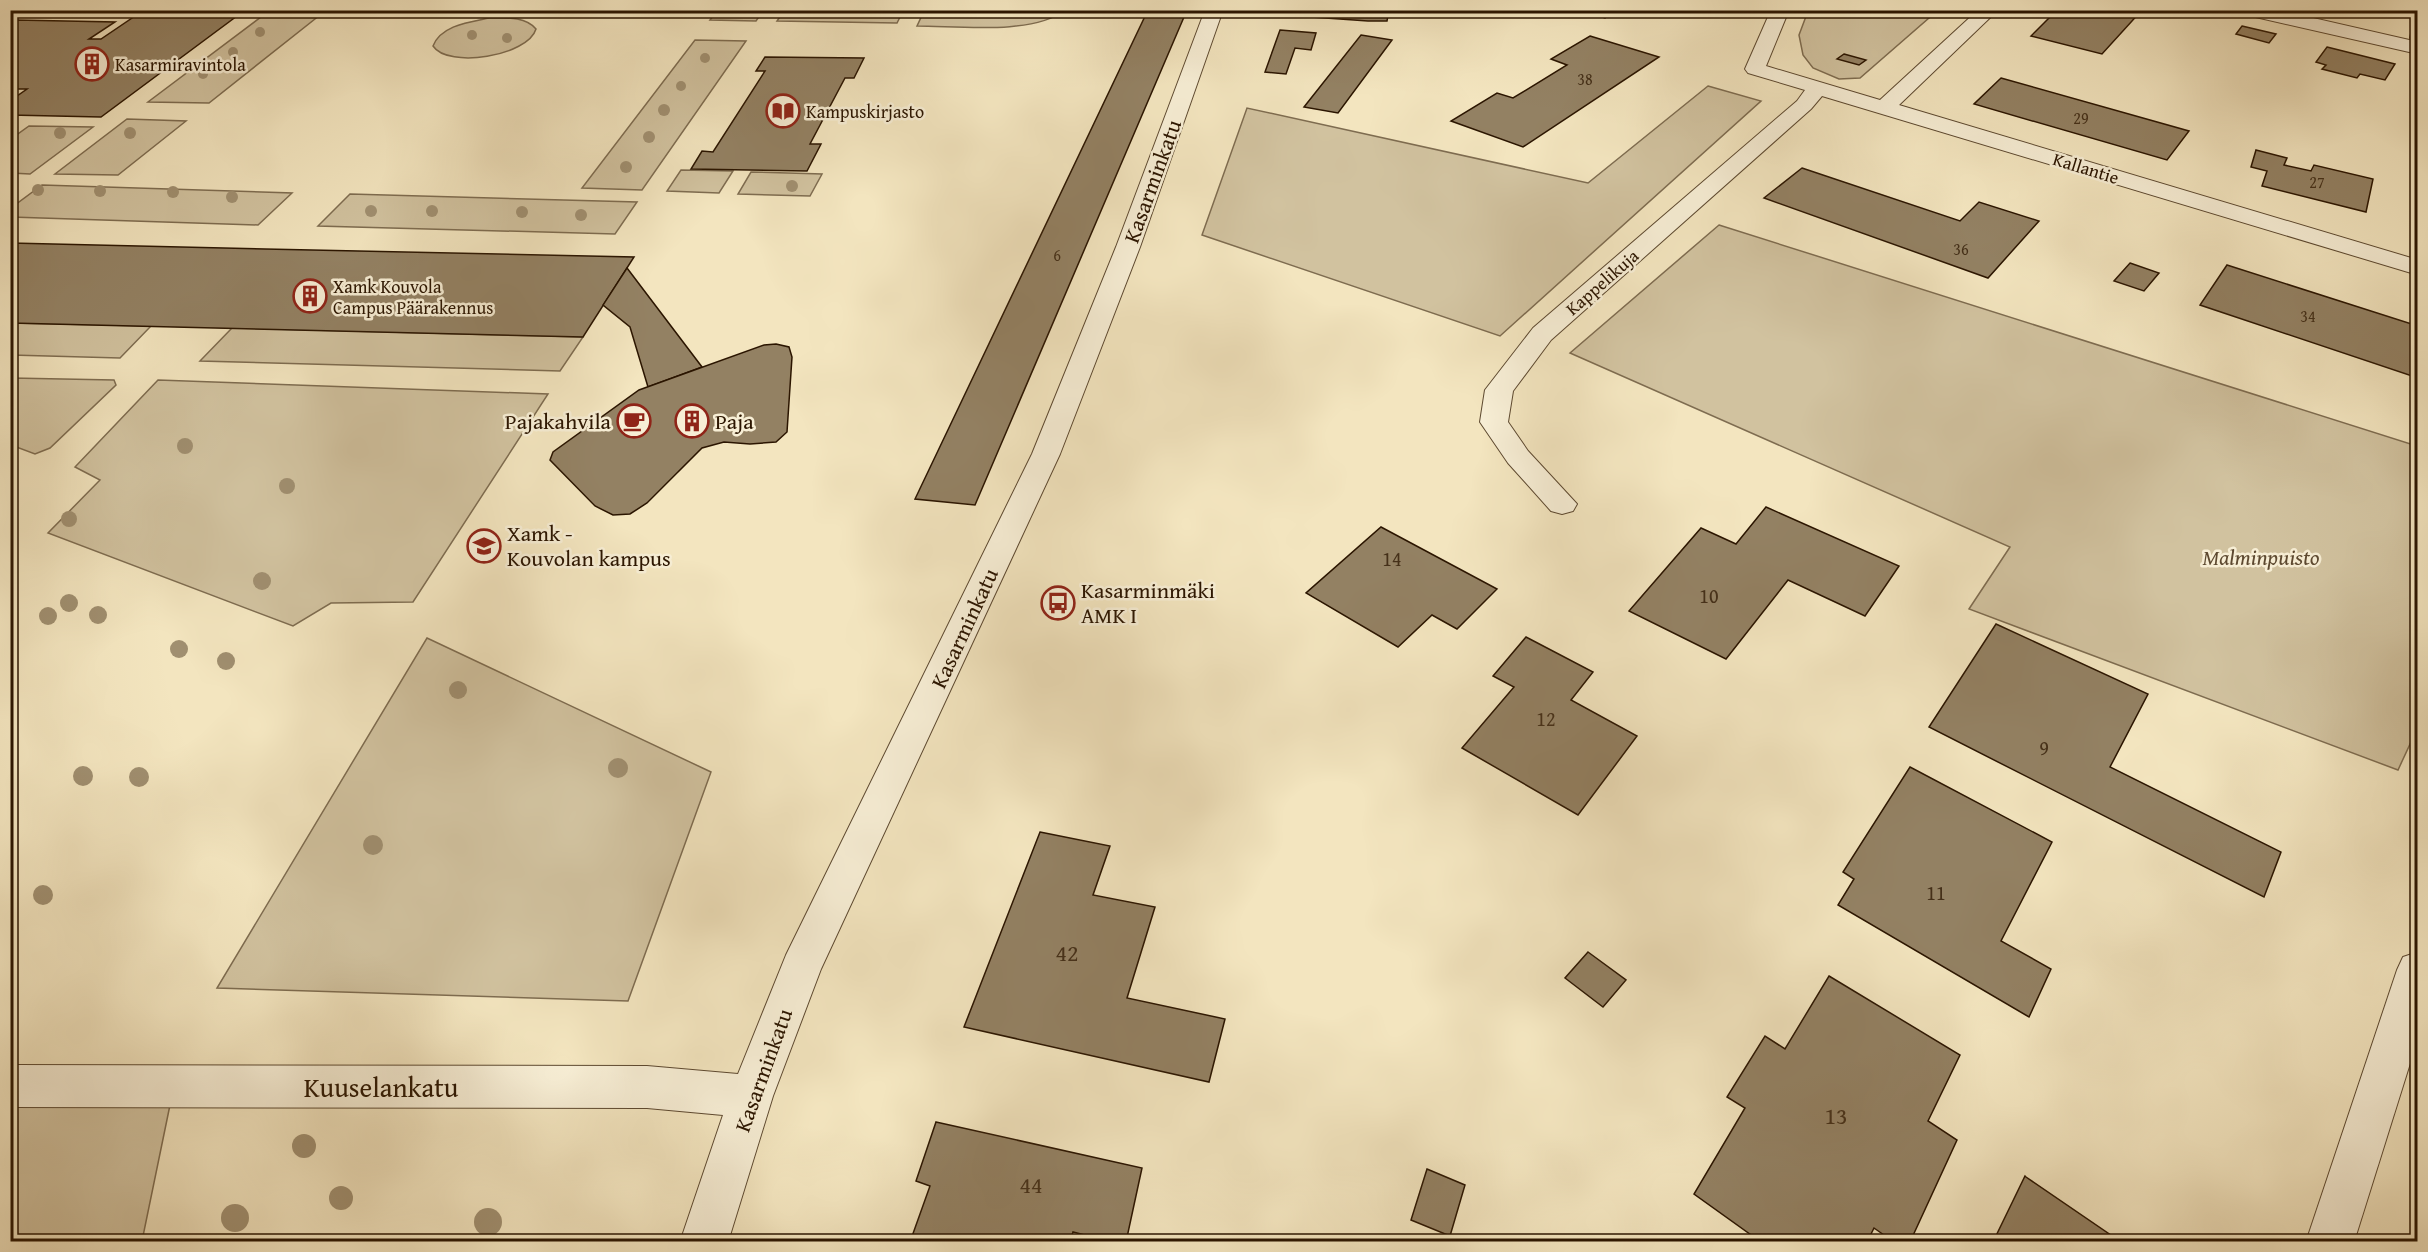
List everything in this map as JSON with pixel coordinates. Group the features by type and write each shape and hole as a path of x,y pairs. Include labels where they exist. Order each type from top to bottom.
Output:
{"street":[{"name":"Kasarminkatu","path":"704,1242 751,1096 801,968 952,656 1046,454 1128,247 1214,10"},
{"name":"Kallantie","path":"1780,10 1755,69 2418,268"},
{"path":"1884,108 1989,10"},
{"path":"2251,10 2418,48"},
{"name":"Kappelikuja","path":"1562,504 1518,458 1494,422 1499,390 1542,334 1804,105 1817,88"},
{"path":"2330,1242 2418,970"},
{"name":"Kuuselankatu","path":"10,1086 647,1087 751,1096"}],"green space":[{"path":"924,10 1064,11 1050,19 1033,23 973,28 917,26"},
{"path":"717,11 763,11 756,21 710,20"},
{"path":"784,11 903,11 897,23 777,21"},
{"path":"1808,11 1937,11 1860,78 1839,79 1813,68 1803,55 1799,35"},
{"path":"265,14 320,15 209,103 148,102"},
{"path":"489,18 521,20 536,29 530,38 519,46 487,56 454,57 441,53 433,46 442,33 449,29"},
{"path":"695,40 746,41 642,190 582,188"},
{"path":"1708,86 1761,101 1500,336 1202,235 1247,108 1588,183"},
{"path":"127,119 186,121 118,175 55,174"},
{"path":"29,126 93,127 30,174 11,173 11,139"},
{"path":"681,170 733,171 719,193 667,191"},
{"path":"751,172 822,174 810,196 738,194"},
{"path":"42,185 292,193 258,225 11,217 11,208"},
{"path":"350,194 637,202 615,234 318,226"},
{"name":"Malminpuisto","path":"1719,225 2417,446 2417,729 2398,770 1969,609 2010,547 1570,353"},
{"path":"11,323 151,326 120,358 11,355"},
{"path":"232,328 583,337 560,371 200,361"},
{"path":"11,378 114,380 116,385 50,448 35,454 11,445"},
{"path":"158,380 548,394 413,602 331,603 293,626 48,533 100,480 75,467"},
{"path":"427,638 711,772 628,1001 217,988"},
{"path":"170,1105 142,1241 11,1241 10,1107"}],"building":[{"name":"Kasarmiravintola","path":"144,10 245,10 101,117 10,115 10,101 27,89 10,89 10,23 15,20 115,22 89,39 101,39"},
{"path":"1148,10 1187,10 975,505 915,499"},
{"path":"1314,10 1389,10 1387,21 1368,21 1312,17"},
{"path":"1581,10 1617,10 1605,18"},
{"path":"2057,10 2142,10 2102,54 2031,36"},
{"path":"2414,15 2418,16 2418,40 2410,38"},
{"path":"2242,26 2276,34 2269,43 2236,34"},
{"path":"1280,30 1316,33 1311,50 1295,48 1286,74 1265,72"},
{"path":"1361,35 1392,40 1338,113 1304,107"},
{"path":"1590,36 1659,57 1523,147 1451,121 1497,93 1513,98 1567,65 1551,59"},
{"path":"2327,47 2395,64 2385,80 2360,74 2357,78 2322,69 2326,65 2316,62"},
{"path":"1844,54 1866,60 1859,65 1837,59"},
{"name":"Kampuskirjasto","path":"765,57 864,58 854,78 845,78 810,144 821,144 807,171 691,169 702,151 713,152 765,71 756,71"},
{"path":"2001,78 2189,131 2167,160 1974,104"},
{"path":"2256,150 2287,158 2284,165 2311,171 2314,165 2373,179 2366,212 2262,186 2267,171 2251,167"},
{"path":"1802,168 1960,221 1979,202 2039,221 1988,278 1764,198"},
{"name":"Xamk Kouvola Campus Päärakennus","path":"10,243 634,257 583,337 10,323"},
{"path":"2130,263 2159,273 2144,291 2114,281"},
{"path":"2227,265 2418,326 2418,378 2200,305"},
{"path":"627,268 702,367 648,387 630,327 603,305"},
{"name":"Paja","path":"776,344 789,347 792,357 787,432 776,442 750,444 724,442 702,448 647,503 630,514 613,515 595,506 550,460 553,452 639,390 764,345"},
{"path":"1766,507 1899,566 1865,616 1788,580 1726,659 1629,611 1701,528 1736,544"},
{"path":"1381,527 1497,589 1457,629 1432,615 1398,647 1306,593"},
{"path":"1996,624 2148,694 2110,767 2281,852 2264,897 1929,727"},
{"path":"1526,637 1593,672 1571,700 1637,736 1578,815 1462,748 1514,687 1493,676"},
{"path":"1910,767 2052,842 2001,941 2051,969 2029,1017 1838,905 1854,879 1843,872"},
{"path":"1040,832 1110,846 1093,895 1155,907 1127,998 1225,1019 1209,1082 964,1027"},
{"path":"1588,952 1626,980 1603,1007 1565,978"},
{"path":"1829,976 1960,1055 1928,1121 1957,1140 1910,1242 1894,1242 1874,1228 1867,1242 1761,1242 1694,1194 1745,1108 1727,1097 1765,1036 1785,1049"},
{"path":"936,1122 1142,1168 1126,1242 1111,1242 1073,1232 1070,1242 910,1242 930,1186 916,1181"},
{"path":"1427,1169 1465,1185 1450,1236 1411,1220"},
{"path":"2026,1177 2121,1242 1993,1242"}],"place":[{"name":"Kasarmiravintola","path":"92,64"},
{"name":"Kampuskirjasto","path":"783,111"},
{"name":"Xamk Kouvola Campus Päärakennus","path":"310,296"},
{"name":"Pajakahvila","path":"634,421"},
{"name":"Paja","path":"692,421"},
{"name":"Xamk - Kouvolan kampus","path":"484,546"},
{"name":"Kasarminmäki AMK I","path":"1058,603"}]}
